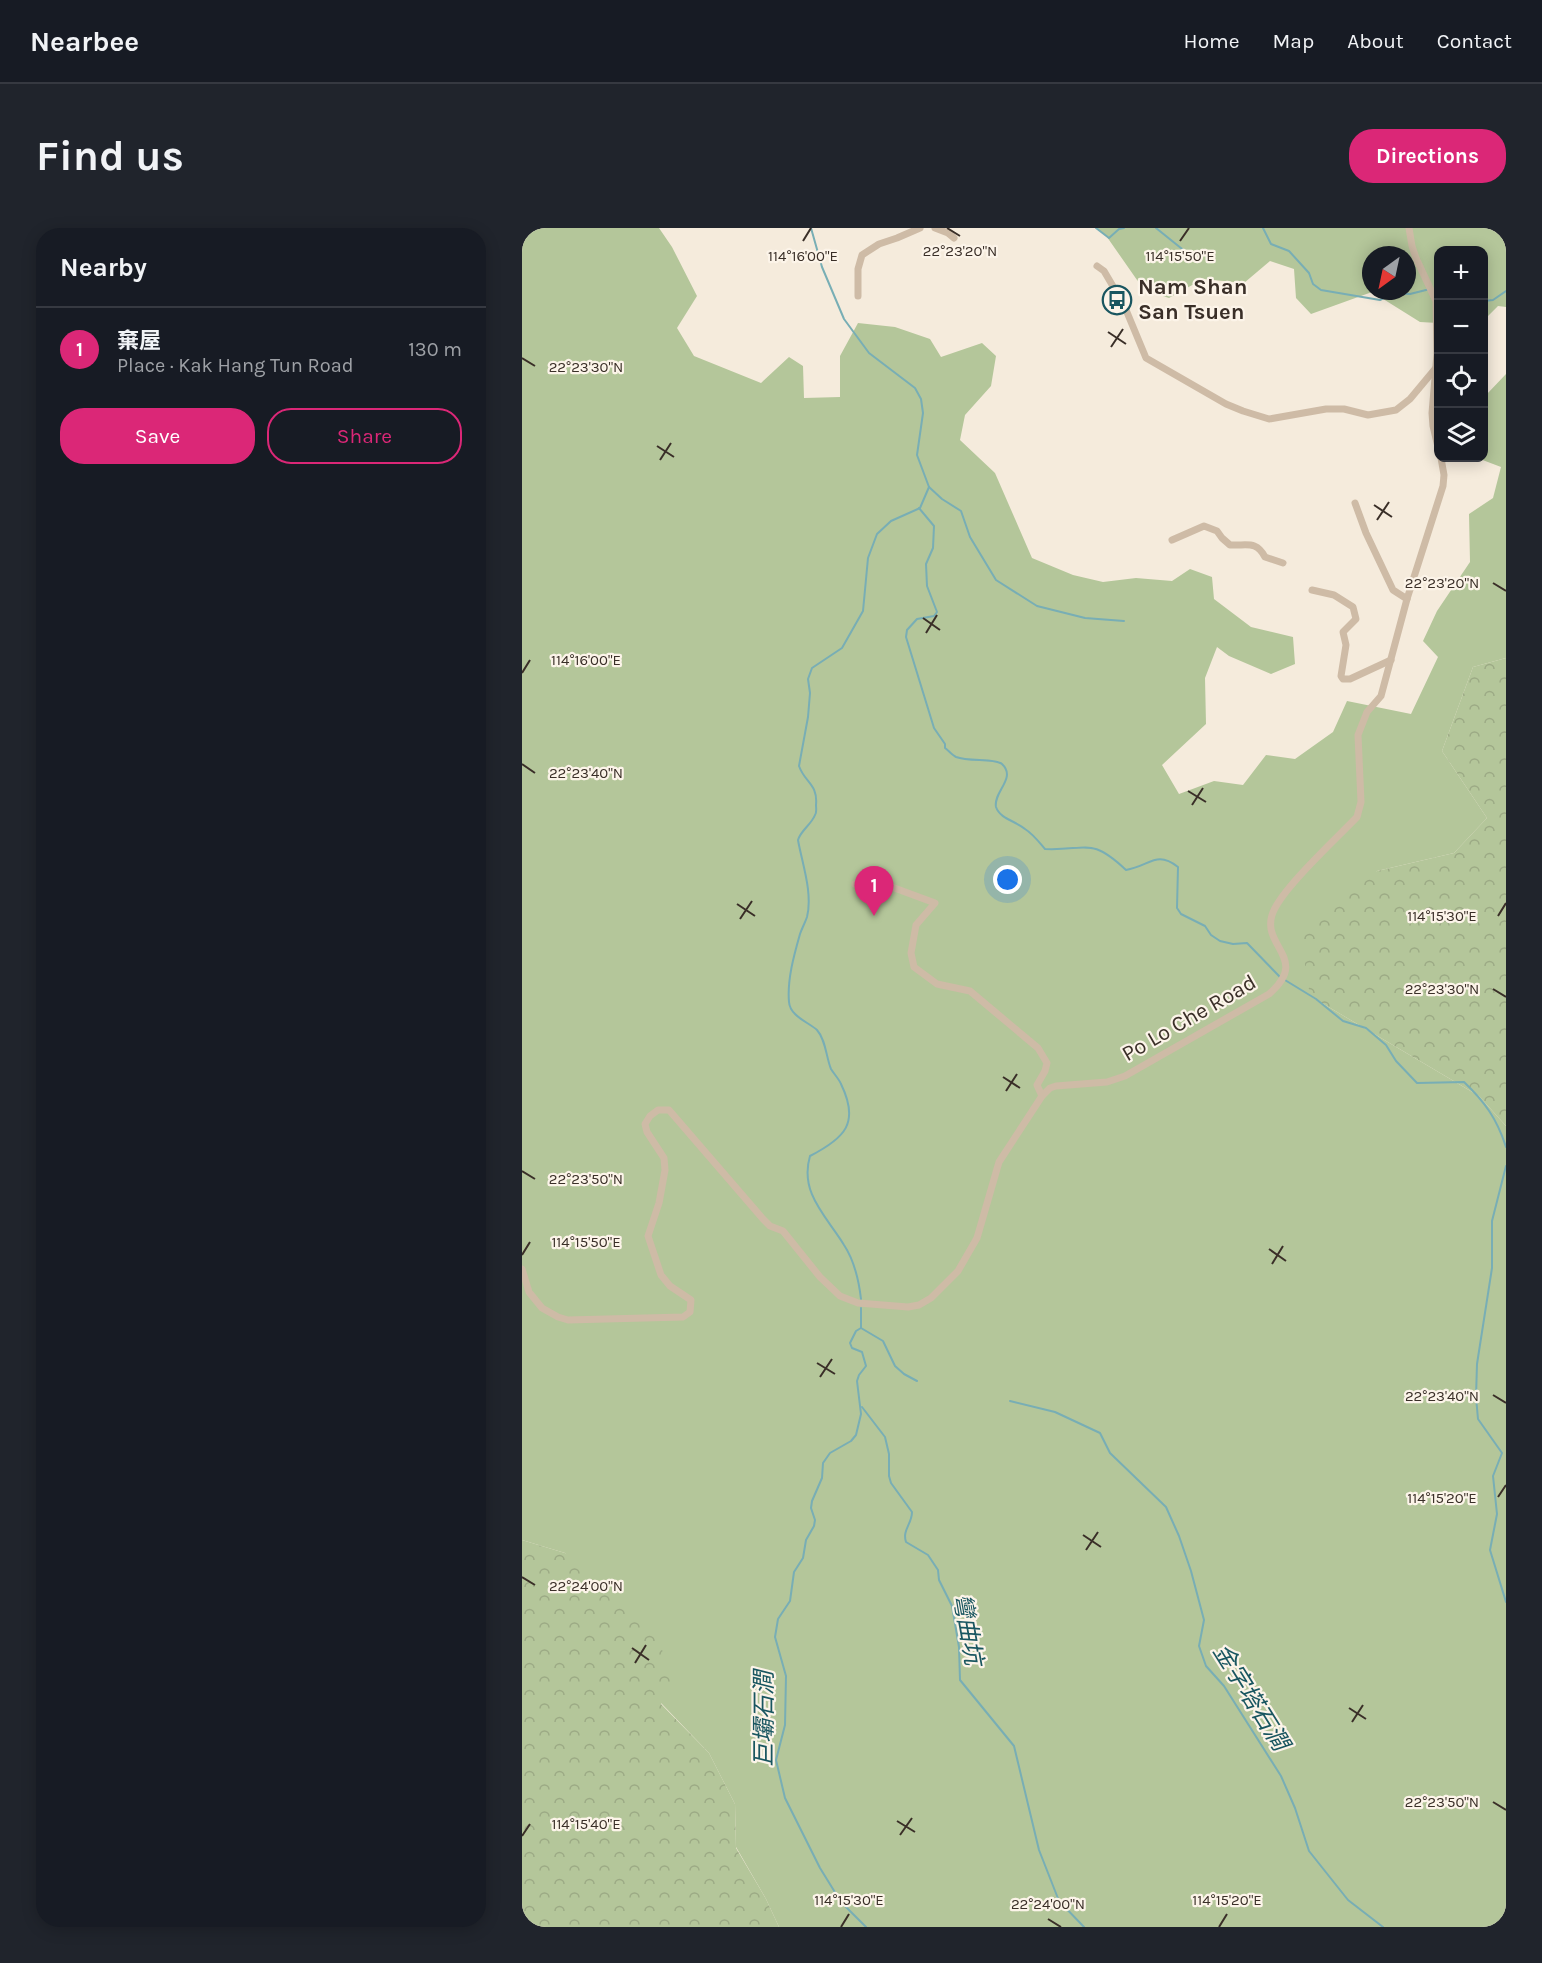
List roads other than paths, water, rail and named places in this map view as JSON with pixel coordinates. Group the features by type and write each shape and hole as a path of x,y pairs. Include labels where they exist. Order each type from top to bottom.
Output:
{"street":[{"path":"858,296 858,269 862,255 879,244 920,228"},
{"path":"935,228 954,238"},
{"path":"1409,228 1412,246 1436,301 1437,354"},
{"path":"1097,266 1104,271 1124,305 1146,358 1226,404 1243,411 1269,418 1326,409 1344,409 1368,415 1396,410 1410,399 1434,371"},
{"path":"1434,403 1434,425"},
{"name":"Po Lo Che Road","path":"1042,1096 1050,1088 1056,1086 1107,1082 1125,1076 1269,994 1278,986 1285,974 1286,962 1272,932 1271,916 1286,890 1357,817 1361,802 1358,735 1367,712 1381,696 1407,598 1443,486 1442,462"},
{"path":"1355,503 1366,533 1393,590 1407,598"},
{"path":"1172,540 1204,526 1212,527 1230,545 1254,546 1261,549 1265,557 1283,563"},
{"path":"1312,590 1334,595 1353,607 1356,619 1343,632 1346,645 1341,676 1344,679 1350,679 1391,660"},
{"path":"522,1269 529,1292 542,1308 568,1320 683,1317 690,1312 691,1300 670,1286 661,1275 648,1236 659,1203 665,1170 664,1158 647,1132 645,1124 658,1110 669,1110 763,1219 770,1226 783,1231 820,1277 840,1296 858,1303 908,1307 919,1305 931,1298 958,1270 977,1238 999,1162 1042,1096 1037,1085 1047,1063 1038,1048 970,991 937,984 914,967 911,953 916,925 935,903 889,886 855,884"}],"waterway":[{"path":"811,228 822,267 844,319 869,353 915,388 921,399 923,413 917,455 929,487 961,511 970,537 996,580 1037,606 1085,618 1124,621"},
{"path":"1096,228 1109,238 1119,229 1124,228"},
{"path":"1156,228 1197,261"},
{"path":"1263,228 1271,244 1289,251 1309,273 1313,284 1321,290 1380,300 1393,293 1410,294 1430,289"},
{"path":"1488,301 1493,300 1506,291"},
{"path":"861,1299 851,1257 816,1204 808,1182 810,1156 840,1136 846,1128 849,1109 841,1084 831,1069 820,1034 796,1015 789,1002 792,968 800,934 807,917 809,898 798,840 816,814 815,792 799,766 808,717 810,693 808,679 812,668 842,648 863,611 868,558 877,534 891,521 920,508 929,487"},
{"path":"919,508 934,526 933,548 926,564 927,586 937,612 934,616 917,619 907,630 906,637 934,728 945,744 945,748 956,757 999,762 1006,769 1006,780 996,801 998,811 1028,831 1045,849 1096,849 1114,859 1126,870 1158,859 1178,867 1177,908 1181,914 1205,926 1211,935 1220,941 1233,944 1247,943 1280,977 1316,999 1343,1021 1366,1028 1386,1045 1396,1061 1417,1083 1464,1082 1490,1112 1506,1147"},
{"path":"1506,1166 1492,1221 1492,1268 1477,1364 1476,1397 1478,1419 1502,1453 1493,1476 1497,1514 1490,1550 1506,1602"},
{"path":"861,1308 861,1328"},
{"name":"巨壩石澗","path":"861,1328 856,1331 850,1343 852,1348 862,1352 866,1366 857,1381 861,1414 856,1435 851,1441 830,1453 823,1463 822,1478 812,1501 814,1526 806,1540 803,1558 794,1572 790,1601 778,1619 775,1637 786,1676 785,1725 776,1760 785,1798 820,1868 841,1902 866,1927"},
{"path":"861,1328 883,1341 895,1366 917,1381"},
{"name":"金字塔石澗","path":"1010,1401 1055,1412 1100,1433 1110,1453 1166,1507 1191,1571 1204,1620 1199,1646 1206,1666 1224,1686 1281,1776 1295,1808 1309,1851 1348,1900 1383,1927"},
{"name":"彎曲坑","path":"862,1407 885,1437 891,1483 912,1512 905,1534 906,1542 928,1555 938,1570 939,1580 952,1606 959,1647 960,1680 1014,1746 1039,1850 1059,1901 1084,1927"}],"place":[{"name":"Nam Shan San Tsuen","path":"1117,300"},
{"name":"棄屋","path":"874,916"}]}
